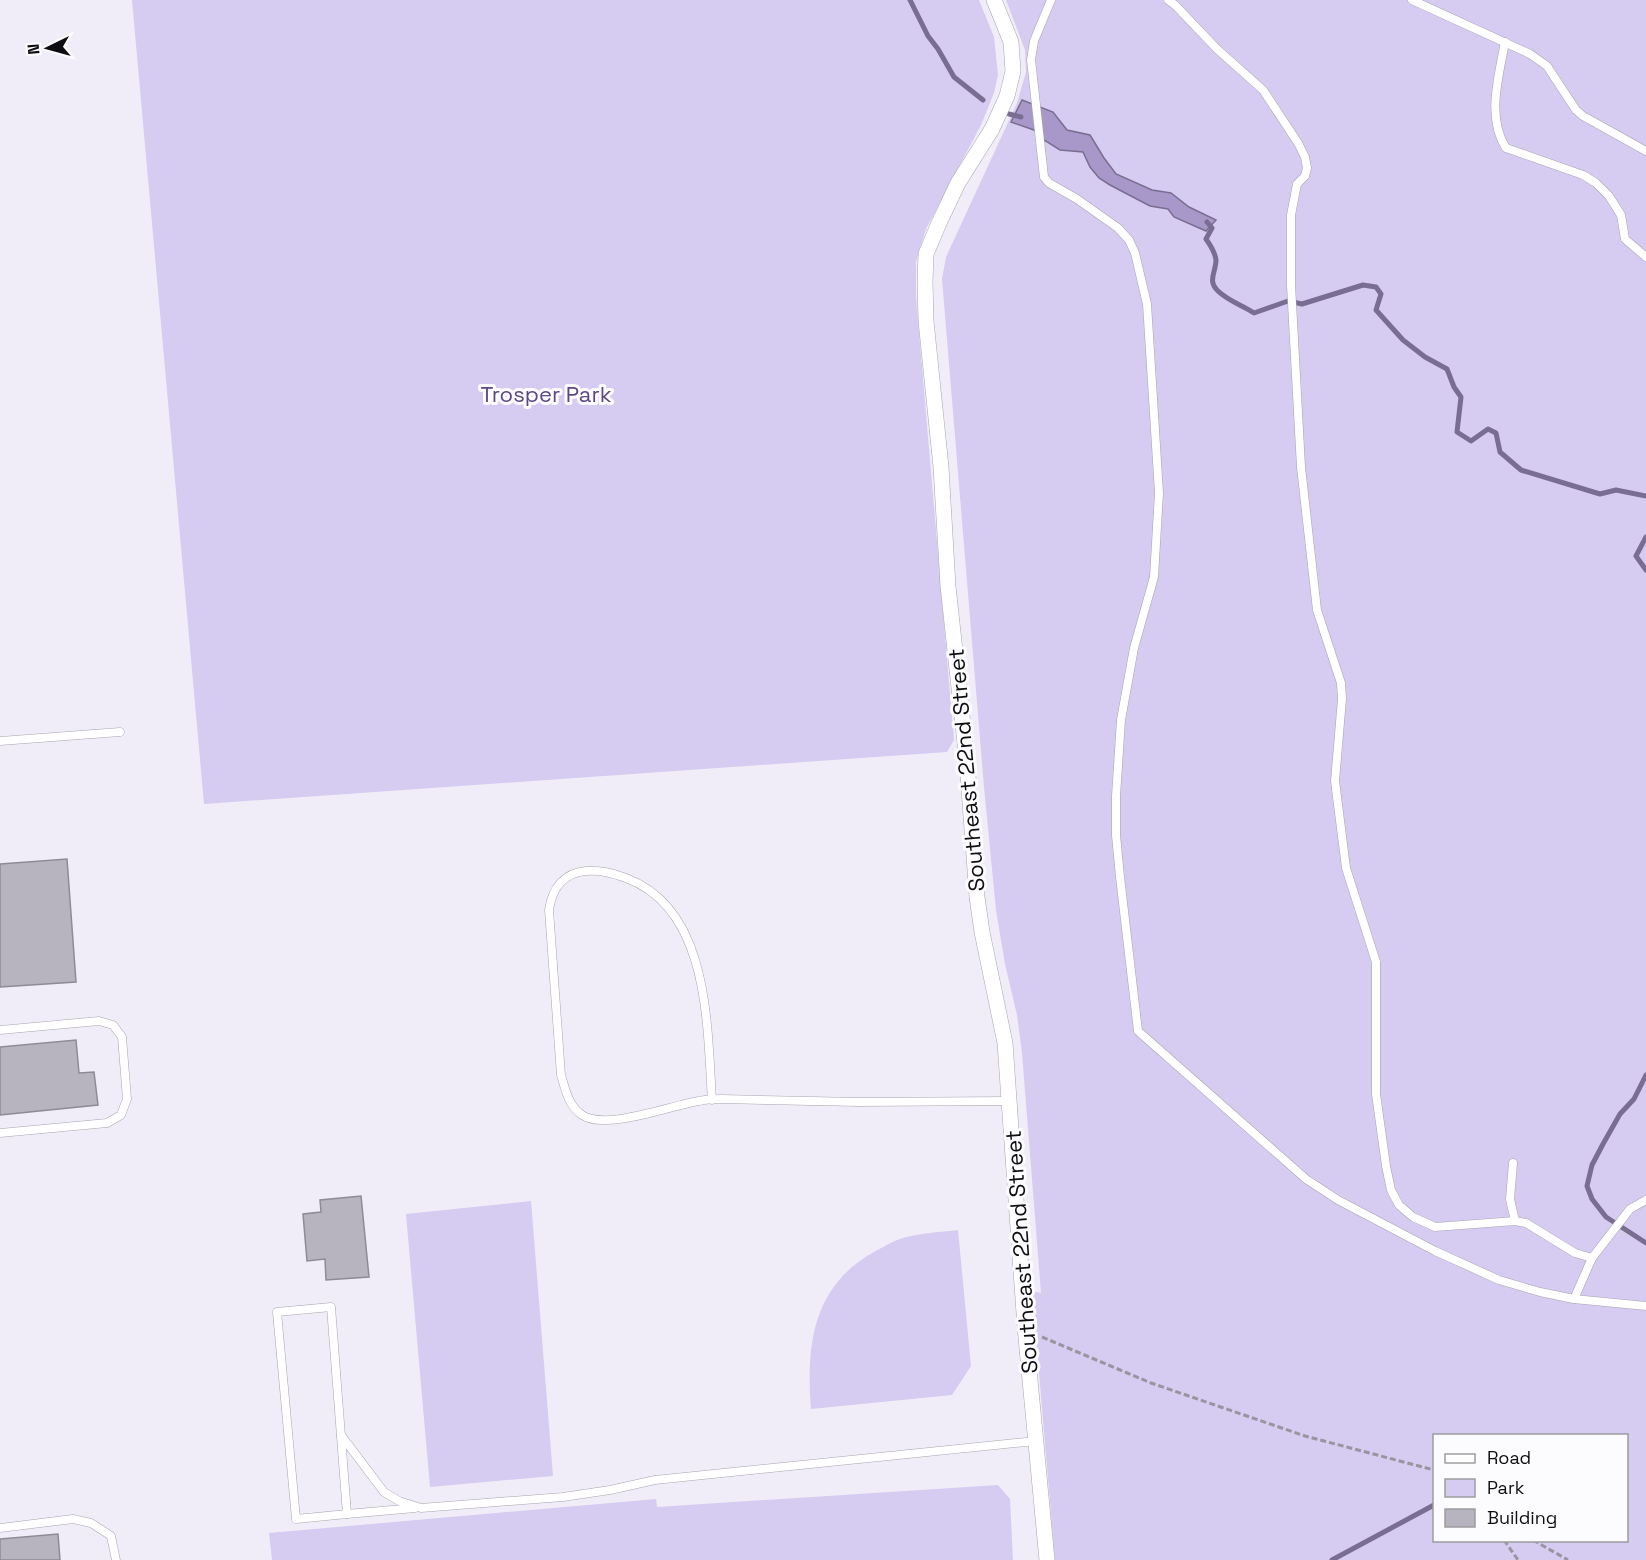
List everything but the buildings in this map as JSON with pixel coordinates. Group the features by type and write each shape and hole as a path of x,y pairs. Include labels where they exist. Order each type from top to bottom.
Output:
{"street":[{"name":"Southeast 22nd Street","path":"994,0 1011,42 1013,72 1007,96 992,129 958,183 926,254 926,321 941,467 948,586 967,762 978,897 982,932 1005,1042 1025,1327 1047,1560"}],"lane":[{"path":"1051,0 1034,41 1031,60 1044,177 1049,183 1077,199 1118,228 1129,240 1135,253 1147,304 1159,493 1155,565 1154,577 1134,648 1121,720 1116,806 1120,877 1138,1031 1306,1179 1338,1200 1435,1251 1499,1280 1574,1299 1646,1306"},
{"path":"1168,0 1217,49 1263,90 1305,157 1307,168 1305,176 1297,184 1291,215 1291,285 1301,467 1317,610 1341,683 1342,699 1335,781 1346,868 1376,962 1376,1094 1391,1190 1399,1205 1413,1217 1435,1227 1515,1221 1526,1223 1575,1253 1592,1258"},
{"path":"1412,0 1530,54 1547,66 1576,110 1583,116 1646,151"},
{"path":"1505,42 1495,117 1500,139 1511,151 1583,175 1596,183 1609,196 1621,215 1625,239 1646,257"},
{"path":"0,741 120,732"},
{"path":"712,1100 706,1012 700,979 693,952 677,920 665,903 640,883 600,870 580,872 564,877 551,898 549,910 561,1075 568,1101 584,1116 603,1120 638,1116 712,1100 1010,1101"},
{"path":"0,1030 99,1021 113,1025 122,1037 127,1100 121,1115 107,1123 0,1133"},
{"path":"1513,1163 1510,1199 1515,1221"},
{"path":"1574,1299 1592,1258 1630,1209 1646,1200"},
{"path":"347,1514 331,1307 277,1312 296,1519 563,1497 655,1480 1036,1441"},
{"path":"341,1435 384,1492 399,1501 422,1508"},
{"path":"0,1528 73,1519 92,1523 111,1536 116,1560"}],"path":[{"path":"1025,1327 1043,1338 1173,1390 1305,1436 1433,1470"},
{"path":"1505,1542 1518,1560"},
{"path":"1536,1542 1568,1560"}],"green space":[{"name":"Trosper Park","path":"132,0 979,0 994,37 998,75 994,93 981,125 926,229 916,262 916,297 954,740 947,752 204,804"},
{"path":"1006,0 1646,0 1646,1560 1055,1560 1032,1291 1041,1293 1022,1053 1017,1015 996,910 942,279 946,257 1017,103 1026,72 1025,50"},
{"path":"531,1201 553,1476 430,1487 406,1214"},
{"path":"958,1230 971,1366 952,1395 811,1409 810,1362 813,1340 826,1299 838,1282 854,1266 874,1252 896,1241 917,1235"},
{"path":"998,1485 1010,1499 1013,1560 272,1560 269,1533 656,1499 657,1507"}],"shaded area":[{"path":"1022,100 1053,112 1067,130 1090,135 1116,174 1152,190 1171,193 1189,207 1216,220 1206,231 1174,217 1168,209 1150,206 1110,185 1099,178 1090,167 1083,152 1060,150 1044,140 1034,130 1011,122"}],"waterway":[{"path":"910,0 928,36 954,77 983,100"},
{"path":"1009,114 1021,117"},
{"path":"1207,222 1212,228 1206,239 1216,260 1213,284 1226,297 1254,313 1288,301 1302,304 1363,285 1376,287 1381,294 1376,310 1403,340 1425,357 1447,369 1461,397 1457,432 1471,441 1488,429 1496,433 1500,452 1521,470 1600,494 1616,490 1646,496"},
{"path":"1646,537 1636,556 1646,570"},
{"path":"1646,1075 1634,1099 1620,1114 1603,1144 1592,1165 1587,1186 1592,1199 1606,1217 1646,1243"},
{"path":"1332,1560 1433,1506"}]}
